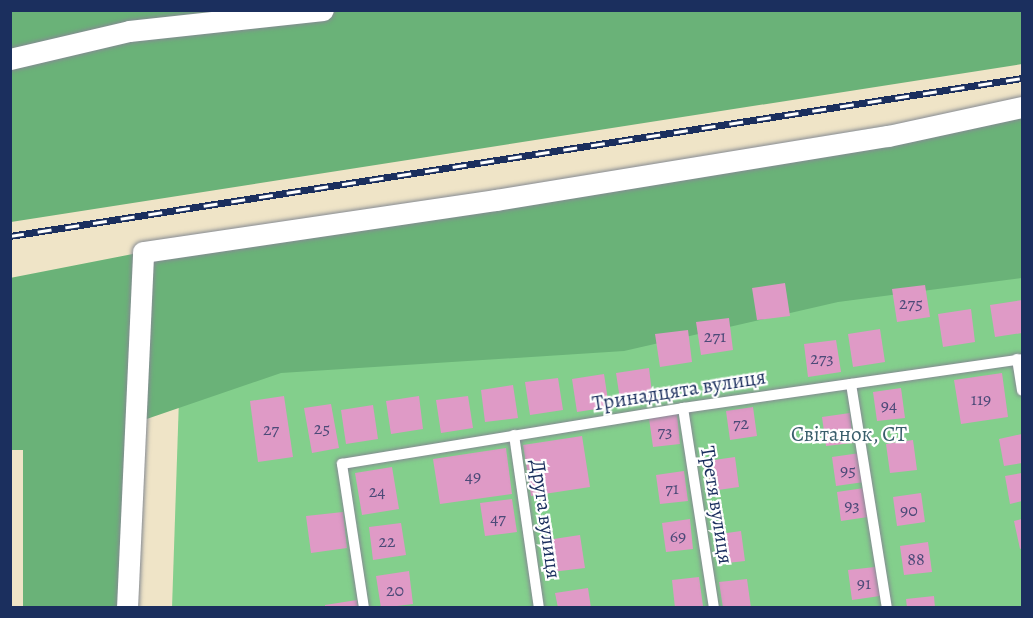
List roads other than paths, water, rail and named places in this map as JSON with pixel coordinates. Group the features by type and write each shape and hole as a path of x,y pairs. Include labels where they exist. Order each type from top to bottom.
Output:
{"street":[{"path":"10,59 129,31 323,10"},
{"path":"127,608 143,252 450,207 888,136 1023,107"}],"lane":[{"name":"Тринадцята вулиця","path":"364,608 342,464 683,408 1020,359"},
{"path":"1020,359 1023,391"},
{"path":"851,384 887,608"},
{"name":"Третя вулиця","path":"683,408 714,608"},
{"name":"Друга вулиця","path":"514,435 539,608"}],"railway":[{"path":"10,236 1022,78"}],"park label":[{"name":"Світанок, СТ","path":"849,434"}]}
